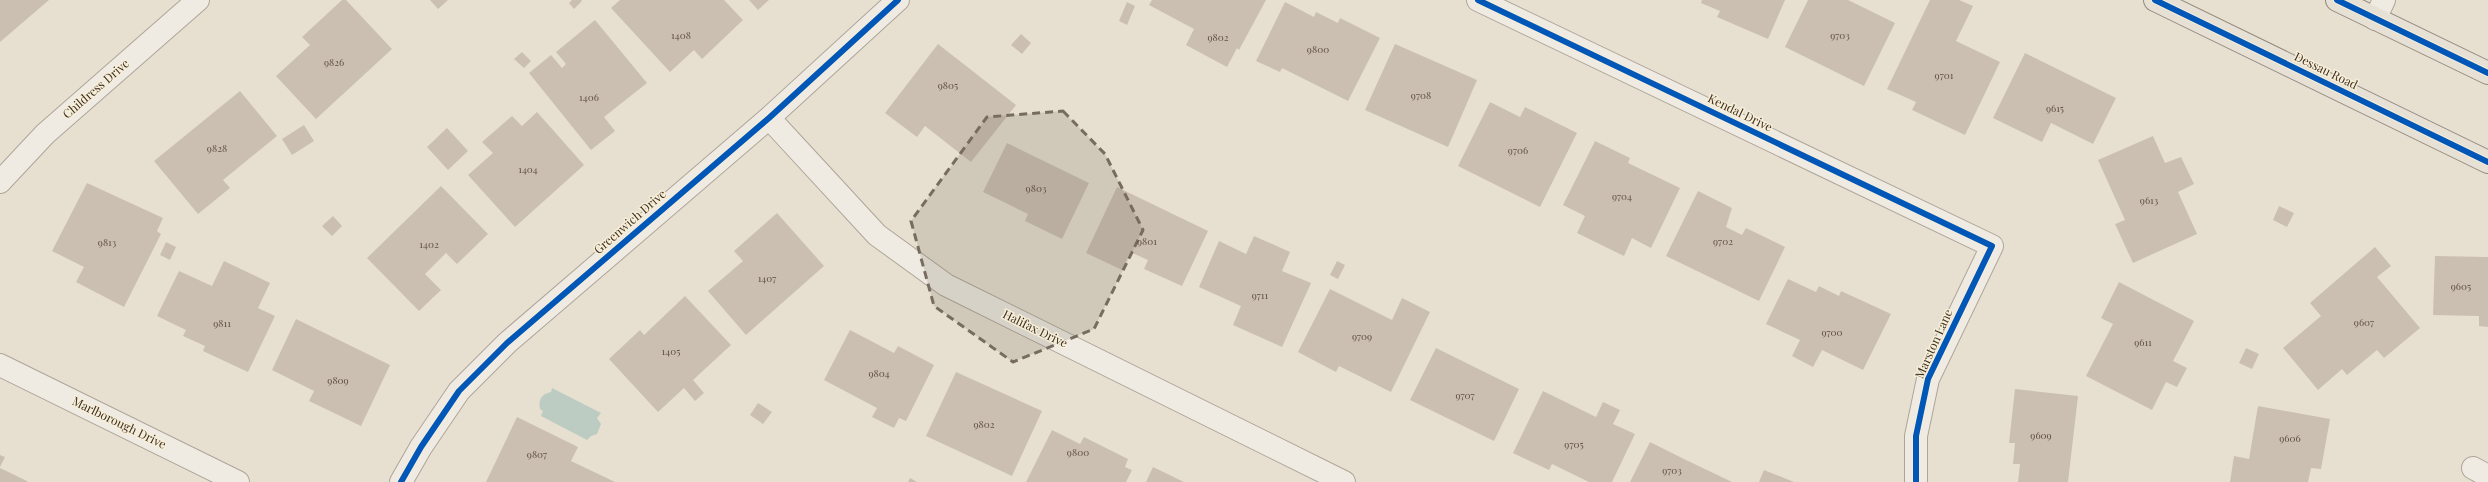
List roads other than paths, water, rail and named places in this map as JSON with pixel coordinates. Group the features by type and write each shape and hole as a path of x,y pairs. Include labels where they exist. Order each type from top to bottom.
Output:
{"main road":[{"name":"Dessau Road","path":"2155,0 2488,162"},
{"path":"2337,0 2380,10 2488,73"}],"street":[{"name":"Childress Drive","path":"0,182 45,134 198,0"},
{"name":"Greenwich Drive","path":"401,482 421,447 459,391 506,343 769,118 898,0"},
{"name":"Kendal Drive","path":"1478,0 1992,246"},
{"name":"Halifax Drive","path":"769,118 877,235 946,285 1344,482"},
{"name":"Marston Lane","path":"1916,482 1916,436 1928,379 1992,246"},
{"name":"Marlborough Drive","path":"0,365 238,482"}]}
